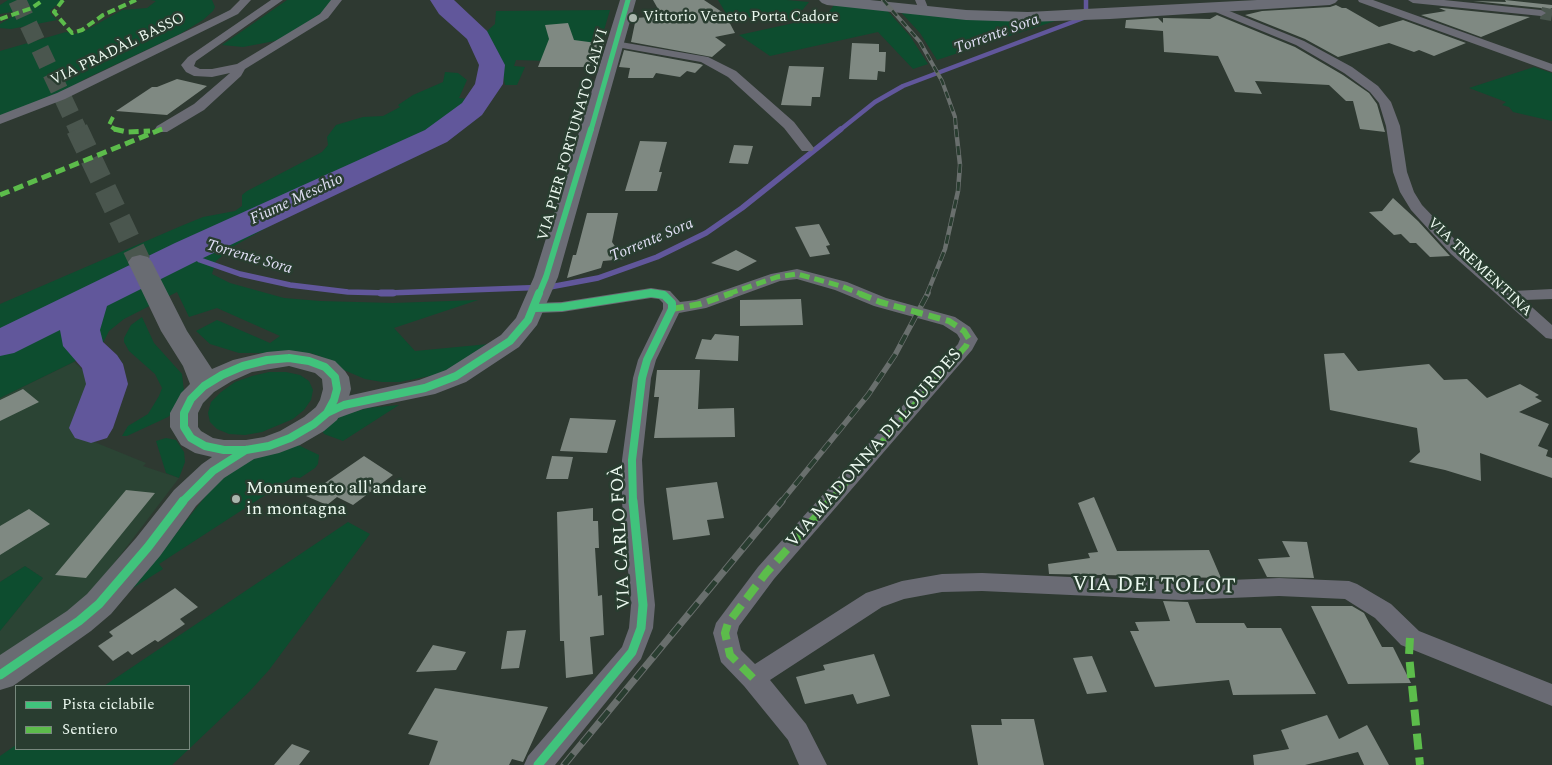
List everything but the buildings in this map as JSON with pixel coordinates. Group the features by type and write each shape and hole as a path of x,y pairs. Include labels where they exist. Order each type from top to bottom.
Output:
{"main road":[{"name":"VIA PIER FORTUNATO CALVI","path":"408,391 441,383 472,367 510,341 528,320 539,295 628,0"},
{"path":"827,0 922,5 985,16 1065,17 1330,0"},
{"path":"142,266 176,335 196,364 204,386"},
{"path":"176,335 197,351 243,366"},
{"path":"334,377 337,389 334,400 326,412 314,424 290,438 268,446 246,450 224,450 205,446 191,438 184,427 184,413 191,400 204,386 222,375 243,366 267,360 289,358 303,360 325,367 334,377 358,388 380,391 408,391"},
{"path":"326,412 344,404 408,391"},
{"path":"185,498 205,446"},
{"path":"0,675 72,626 99,604 148,547 185,498 214,471 246,450"}],"street":[{"name":"VIA PRADÀL BASSO","path":"0,120 61,96 222,18 234,12 246,0"},
{"path":"278,0 192,59 187,65 198,73 212,73 240,67 324,16 338,0"},
{"path":"1363,0 1552,68"},
{"path":"1413,0 1541,13"},
{"name":"VIA TREMENTINA","path":"1212,7 1315,51 1348,70 1374,90 1385,102 1393,126 1400,172 1407,192 1416,207 1457,251 1552,334"},
{"path":"615,44 704,59 732,74 789,125 807,148"},
{"path":"162,129 199,107 237,73 240,67"},
{"name":"VIA MADONNA DI LOURDES","path":"672,309 700,304 777,277 797,274 841,286 880,302 949,321 964,331 969,339 966,346 766,573 728,623 725,633 730,655 753,678 797,732 813,765"},
{"path":"539,295 568,306 651,293 664,295 672,303 672,309"},
{"path":"1509,296 1552,294"},
{"name":"VIA CARLO FOÀ","path":"538,765 632,652 642,628 632,460 642,378 647,360 672,309"},
{"name":"VIA DEI TOLOT","path":"753,678 874,600 902,590 934,584 982,582 1181,591 1279,587 1349,590 1383,611 1410,638 1552,695"}],"shaded area":[{"path":"74,362 91,377 96,399 85,422 82,437 146,463 143,466 179,478 106,574 80,602 0,665 0,631 43,578 25,566 0,582 0,398"}],"green space":[{"path":"8,0 61,1 50,11 57,20 11,29 0,28 0,24 18,13 0,14 0,5"},
{"path":"150,0 212,0 215,7 203,20 180,34 85,79 63,92 0,119 0,51 66,32 74,34 83,32 122,10 147,8 156,1"},
{"path":"287,0 333,0 327,9 292,33 275,41 243,47 222,45"},
{"path":"718,0 787,0 809,2 795,19 786,21 727,15"},
{"path":"834,5 885,8 910,36 928,64 913,69 878,32 770,56 739,35 826,16"},
{"path":"898,9 1058,20 937,60 920,33"},
{"path":"610,10 600,44 550,61 516,60 514,66 525,67 517,85 505,85 499,54 491,39 485,33 495,24 496,11"},
{"path":"1534,67 1552,73 1552,121 1513,112 1509,107 1502,105 1506,102 1469,88"},
{"path":"445,72 458,73 467,80 459,98 476,100 451,129 425,151 407,161 282,219 234,246 216,261 212,274 230,283 284,298 393,303 478,300 394,328 415,351 489,344 449,369 435,375 400,382 382,382 365,379 339,368 322,357 310,353 239,353 210,344 196,331 217,320 270,343 280,336 217,308 189,317 177,292 124,319 109,331 100,349 0,398 0,304 203,217 235,211 242,206 242,195 247,191 322,152 328,145 327,137 336,125 363,117 383,116 400,107 398,105 413,95 443,82"},
{"path":"142,317 154,343 182,374 184,391 173,412 168,417 127,436 122,436 128,426 148,414 162,388 155,374 129,351 124,342 124,338 131,325"},
{"path":"269,372 286,372 300,375 309,381 313,390 311,400 304,410 293,419 262,432 245,435 229,434 217,429 210,422 208,413 211,402 221,392 235,382"},
{"path":"399,405 343,441 324,434 322,430 335,418 367,408"},
{"path":"166,438 176,440 184,452 185,462 179,478 166,473 156,441"},
{"path":"298,445 319,455 318,464 315,468 300,478 293,477 159,564 163,569 133,588 219,479 244,461"},
{"path":"348,522 370,534 269,670 249,692 190,748 190,685 105,685"},
{"path":"25,566 43,578 0,631 0,582"},
{"path":"15,746 15,750 188,750 172,765 0,765 0,756"}],"waterway":[{"name":"Fiume Meschio","path":"0,344 188,251 436,136 472,109 489,84 492,65 478,36 448,9 442,0"},
{"name":"Torrente Sora","path":"840,130 875,102 903,86 1086,17 1086,0"},
{"name":"Torrente Sora","path":"388,293 550,287 598,278 657,257 706,233 742,208 841,129"},
{"name":"Torrente Sora","path":"188,251 200,260 240,274 290,285 348,292 388,293"},
{"name":"Torrente Sora","path":"381,293 388,293"},
{"name":"Torrente Sora","path":"388,293 393,293"},
{"path":"90,300 80,330 83,346 102,364 107,384 91,428"}],"tunnel":[{"path":"17,0 78,130"},
{"path":"1541,13 1552,15"},
{"path":"77,129 140,262"}],"railway":[{"path":"883,0 920,42 942,81 955,117 956,130"},
{"path":"927,294 945,249 958,191 960,165 956,129"},
{"path":"781,502 868,395 895,355 928,293"},
{"path":"564,765 782,501"}],"marked path":[{"path":"0,19 32,8 43,0"},
{"path":"63,0 54,12 72,33 82,30 103,15 136,0"},
{"path":"113,117 109,125 116,130 127,132 150,131"},
{"path":"0,195 162,129"},
{"path":"672,309 700,304 777,277 797,274 841,286 880,302 949,321 964,331 969,339 966,346 766,573 728,623 725,633 730,655 753,678"},
{"path":"1410,638 1409,655 1420,765"}],"cycle path":[{"path":"327,413 344,405 425,388 456,376 510,341 528,320 546,277 628,0"},
{"path":"535,308 562,307 651,293 664,295 672,303 672,309 647,360 642,378 632,460 633,502 643,605 641,628 632,652 538,765"},
{"path":"289,358 309,361 325,367 335,377 337,389 334,400 327,413 314,424 290,438 269,446 246,450 224,450 205,446 191,438 184,427 184,413 191,399 204,386 222,375 243,366 267,360 289,358"},
{"path":"0,675 79,621 99,604 148,547 185,498 213,471 246,450"}],"place":[{"name":"Vittorio Veneto Porta Cadore","path":"633,18"},
{"name":"Monumento all'andare in montagna","path":"236,499"}]}
